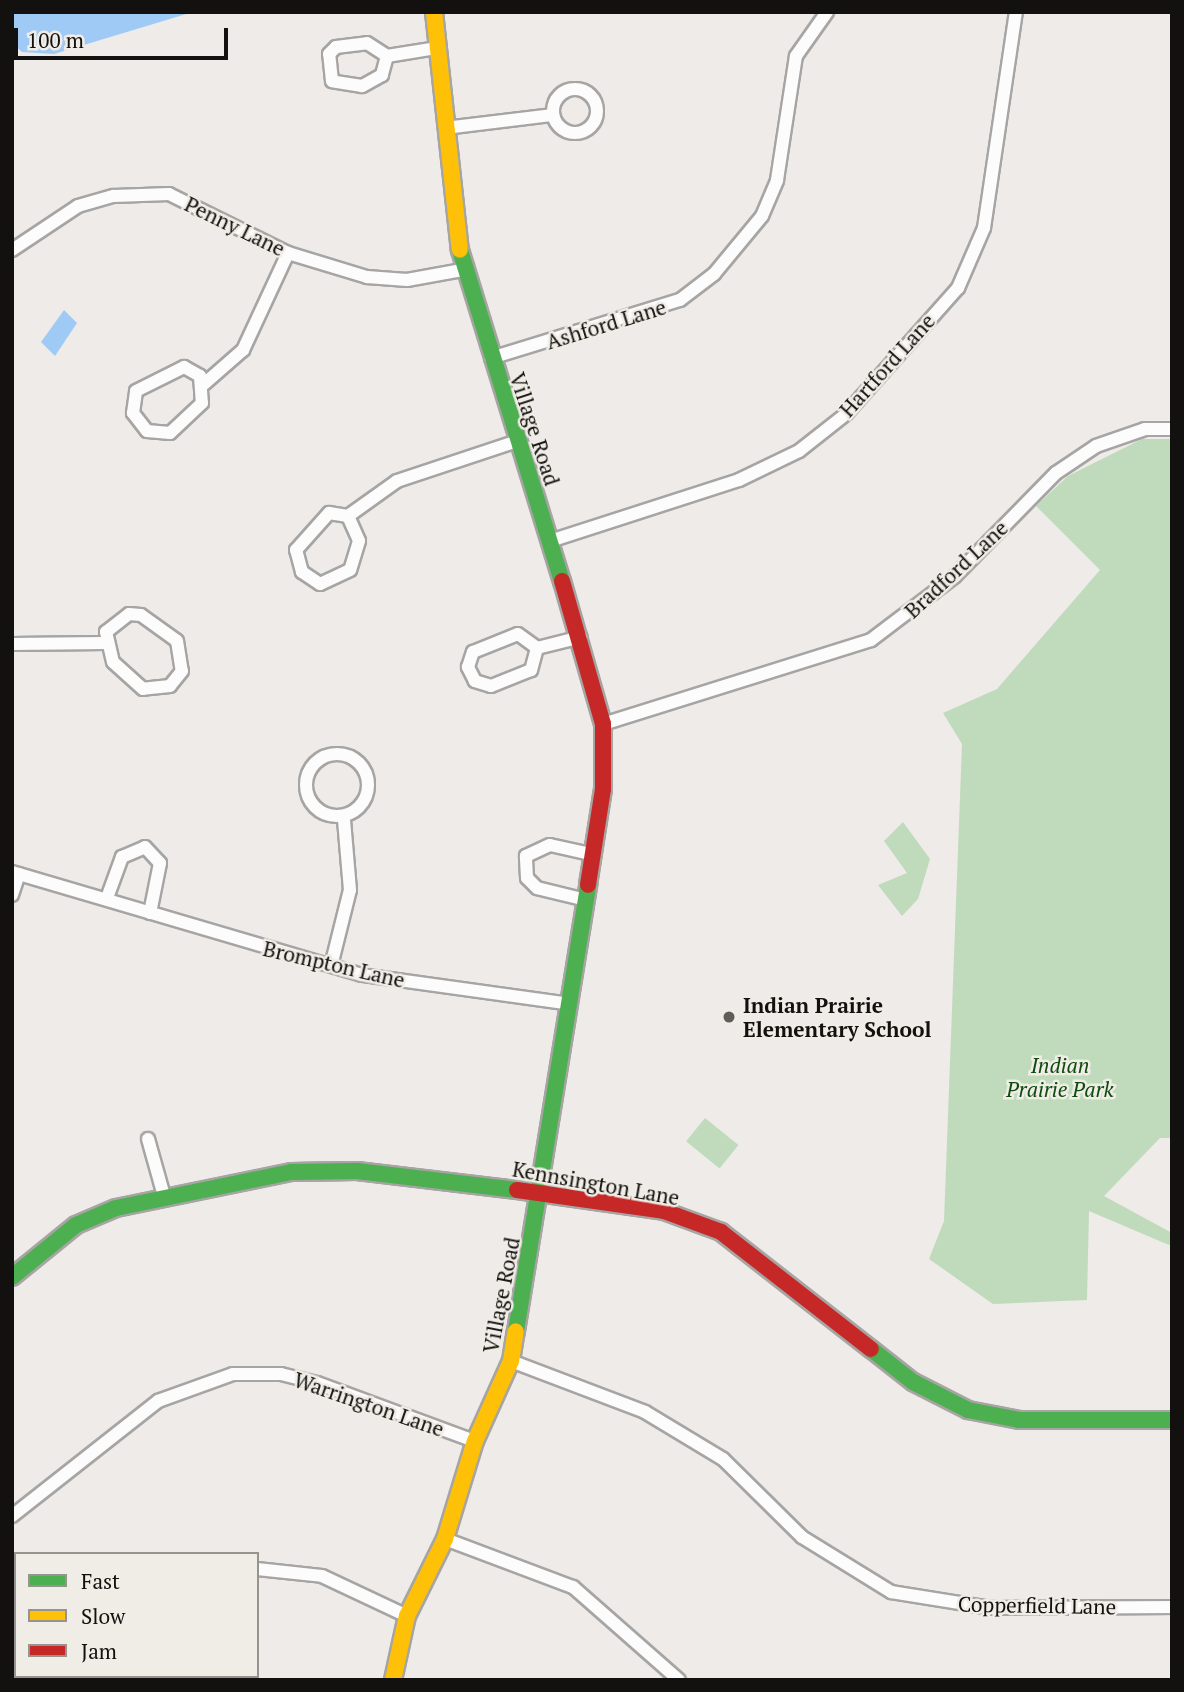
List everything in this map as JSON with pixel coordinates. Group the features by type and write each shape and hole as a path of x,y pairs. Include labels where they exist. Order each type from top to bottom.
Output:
{"street":[{"name":"Village Road","path":"393,1680 407,1616 445,1539 475,1440 511,1361 539,1193 564,1003 603,789 603,724 581,637 462,271 434,12"},
{"name":"Ashford Lane","path":"491,358 680,300 714,274 762,216 777,180 796,56 827,12"},
{"name":"Hartford Lane","path":"550,541 739,480 799,451 846,414 958,288 984,228 1016,12"},
{"path":"387,57 382,75 362,86 337,84 325,66 336,47 368,43 387,57 437,48"},
{"path":"445,128 553,116"},
{"name":"Penny Lane","path":"14,245 78,206 114,196 169,194 288,253 388,280 462,271"},
{"path":"204,384 193,370 175,368 143,382 133,413 147,431 170,433 202,402 204,384 243,351 288,253"},
{"name":"Bradford Lane","path":"603,724 871,640 954,577 1056,473 1096,446 1145,429 1172,429"},
{"path":"348,516 359,532 350,570 332,583 310,579 297,561 300,539 329,513 348,516 397,481 517,441"},
{"path":"141,615 177,641 182,671 170,687 143,689 113,662 105,643 119,617 141,615"},
{"path":"518,634 537,648 536,664 524,674 491,686 471,675 469,659 479,647 518,634"},
{"path":"537,648 581,637"},
{"path":"12,644 105,643"},
{"path":"331,966 350,890 344,820 362,801 366,777 354,758 330,753 311,767 306,790 320,809 344,820"},
{"path":"582,899 537,888 527,878 526,856 550,845 591,854"},
{"path":"107,898 122,857 145,847 160,863 150,912"},
{"path":"12,895 15,873"},
{"name":"Brompton Lane","path":"15,873 331,966 564,1003"},
{"path":"148,1139 164,1196"},
{"name":"Kennsington Lane","path":"12,1277 76,1225 164,1196 291,1172 358,1171 539,1193 664,1211 721,1232 913,1382 968,1410 1020,1420 1172,1420"},
{"name":"Copperfield Lane","path":"511,1361 667,1426 723,1459 802,1537 891,1592 991,1608 1172,1607"},
{"name":"Warrington Lane","path":"12,1516 158,1401 233,1374 281,1374 317,1383 475,1440"},
{"path":"445,1539 573,1587 679,1680"},
{"path":"259,1569 322,1576 407,1616"}],"green space":[{"name":"Indian Prairie Park","path":"1142,439 1172,439 1172,1138 1160,1138 1104,1196 1172,1233 1172,1241 1169,1245 1089,1211 1087,1300 993,1304 929,1259 944,1221 962,744 943,713 997,689 1100,570 1036,506 1068,476"},
{"path":"903,822 930,859 918,899 902,916 878,885 907,873 884,841"},
{"path":"705,1118 738,1145 720,1168 686,1141"}],"water":[{"path":"12,12 193,12 54,54 22,52 12,43"},
{"path":"64,310 77,323 55,356 41,342"}],"traffic: fast":[{"path":"460,250 562,581"},
{"path":"516,1331 588,885"},
{"path":"12,1277 76,1225 116,1208 291,1172 357,1171 517,1190"},
{"path":"871,1349 913,1382 968,1410 1020,1420 1172,1420"}],"traffic: slow":[{"path":"434,12 460,250"},
{"path":"393,1680 407,1616 445,1539 475,1441 511,1361 516,1331"}],"traffic: jam":[{"path":"562,581 603,724 603,789 588,885"},
{"path":"517,1190 664,1211 721,1232 871,1349"}],"place":[{"name":"Indian Prairie Elementary School","path":"729,1017"}]}
